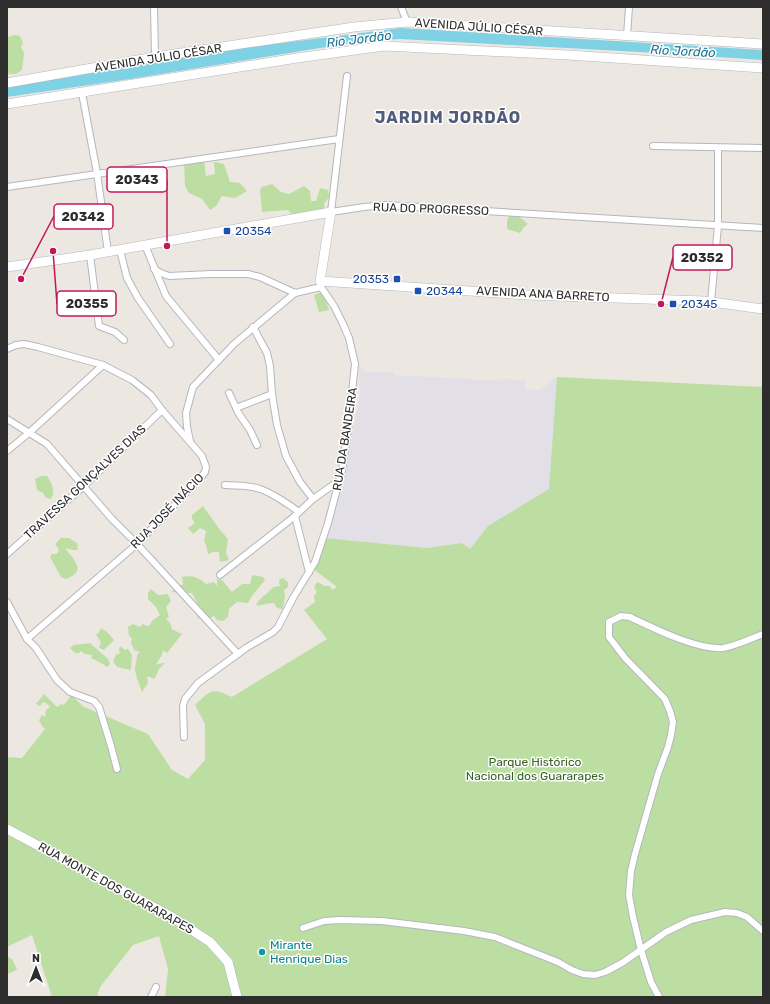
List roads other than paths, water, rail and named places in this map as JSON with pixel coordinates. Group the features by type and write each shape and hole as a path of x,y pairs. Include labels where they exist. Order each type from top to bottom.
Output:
{"street":[{"path":"154,7 155,57"},
{"path":"401,7 406,22"},
{"path":"627,36 629,7"},
{"name":"AVENIDA JÚLIO CÉSAR","path":"7,83 155,57 354,27 406,22 763,44"},
{"name":"AVENIDA JÚLIO CÉSAR","path":"7,104 297,58 384,46 417,46 763,68"},
{"path":"190,443 186,413 193,387 234,344 295,293 321,284 347,76"},
{"path":"82,93 97,173 108,252"},
{"path":"7,187 339,139"},
{"path":"653,146 763,148"},
{"path":"711,302 718,226 718,148"},
{"name":"RUA DO PROGRESSO","path":"7,267 120,250 364,207 385,206 763,228"},
{"path":"145,245 166,296 219,360"},
{"path":"120,250 127,278 138,298 170,344"},
{"path":"90,255 99,326 115,332 124,340"},
{"path":"154,269 169,276 248,274 260,277 295,293"},
{"name":"AVENIDA ANA BARRETO","path":"321,284 711,302 763,309"},
{"name":"RUA DA BANDEIRA","path":"184,737 183,706 187,695 198,683 238,654 273,632 278,627 309,572 319,550 340,480 348,430 355,364 343,324 321,284"},
{"path":"253,327 267,353 279,435 286,456 300,482 313,499"},
{"path":"7,350 16,345 24,344 103,365 132,380 151,395 190,443"},
{"path":"7,451 103,365"},
{"path":"229,393 257,445"},
{"path":"236,408 272,394"},
{"name":"TRAVESSA GONÇALVES DIAS","path":"7,554 84,486 162,410"},
{"path":"7,419 48,444 112,519 138,544 238,654"},
{"name":"RUA JOSÉ INÁCIO","path":"27,638 138,544 205,472 206,467 202,456 190,443"},
{"path":"220,575 313,499 340,480"},
{"path":"225,485 261,489 290,505 296,514 309,572"},
{"path":"7,602 27,638 36,648 64,688 70,692 94,701 99,706 117,769"},
{"path":"659,997 651,982 641,950 629,895 631,871 658,774 672,735 673,722 665,699 625,658 609,637 609,622 621,616 630,616 685,640 706,646 723,648 763,634"},
{"name":"RUA MONTE DOS GUARARAPES","path":"7,829 172,917 210,942 228,962 238,997"},
{"path":"304,928 324,921 340,920 382,921 464,931 495,937 558,962 572,970 583,974 595,975 605,972 641,950 666,932 691,920 725,912 737,913 747,917 763,931"},
{"path":"151,997 156,987"}],"water":[{"name":"Rio Jordão","path":"401,28 763,50 763,60 400,39 363,41 130,79 7,97 7,86 250,47"}],"place":[{"name":"20354","path":"227,231"},
{"name":"20343","path":"167,246"},
{"name":"20355","path":"53,251"},
{"name":"20342","path":"21,279"},
{"name":"20353","path":"397,279"},
{"name":"20344","path":"418,291"},
{"name":"20352","path":"661,304"},
{"name":"20345","path":"673,304"},
{"name":"Mirante Henrique Dias","path":"262,952"}],"district":[{"name":"JARDIM JORDÃO","path":"448,117"}],"park label":[{"name":"Parque Histórico Nacional dos Guararapes","path":"535,769"}]}
